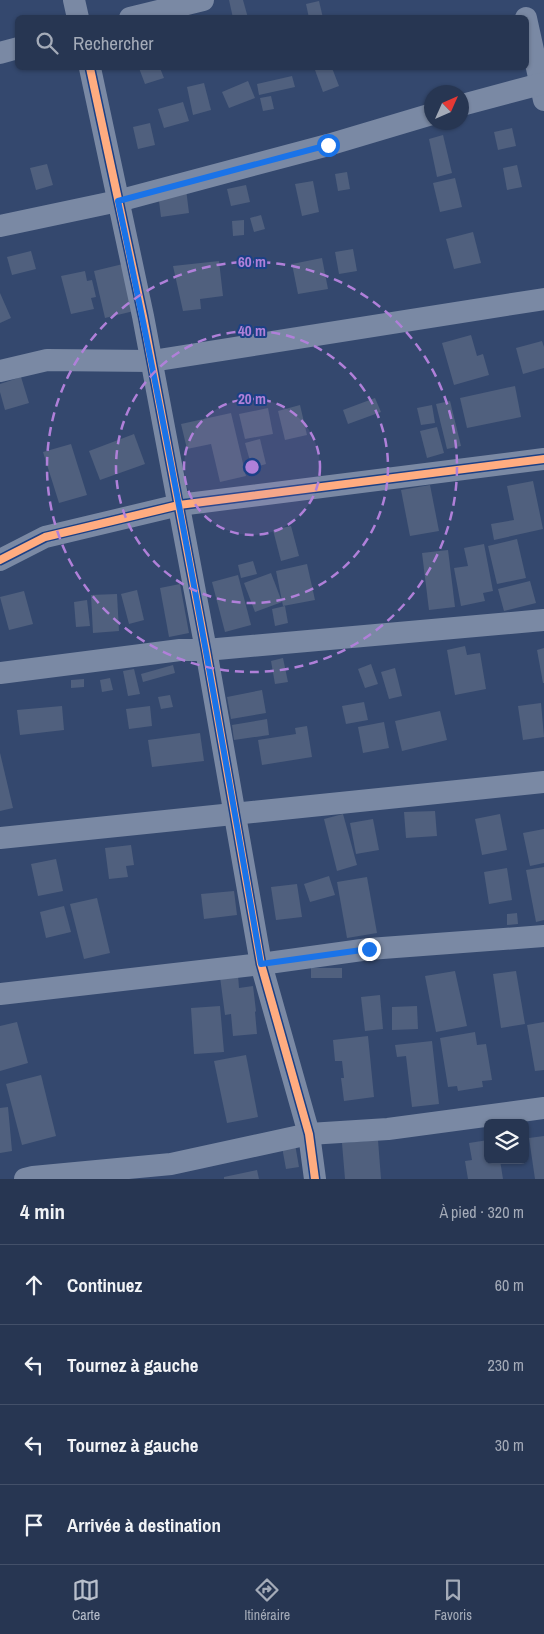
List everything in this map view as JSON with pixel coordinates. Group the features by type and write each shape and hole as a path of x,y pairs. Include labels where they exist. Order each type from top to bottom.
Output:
{"street":[{"path":"74,0 77,15"},
{"path":"142,15 202,0"},
{"path":"523,0 526,15"},
{"path":"469,104 542,89 529,31"},
{"path":"0,53 15,49"},
{"path":"90,70 152,361 206,650 261,964 309,1134 315,1179"},
{"path":"0,226 118,201 328,145 424,116"},
{"path":"0,371 47,360 152,361 544,299"},
{"path":"0,560 45,537 179,505 544,459"},
{"path":"0,673 180,650 206,650 544,620"},
{"path":"0,838 544,782"},
{"path":"0,994 261,964 369,949 544,936"},
{"path":"25,1179 171,1164 309,1134 388,1129 544,1108"}],"building":[{"path":"229,0 243,0 247,15 232,15"},
{"path":"319,1 322,15 308,15 306,4"},
{"path":"140,70 161,70 164,78 145,84"},
{"path":"315,70 333,70 339,86 323,92"},
{"path":"292,76 295,87 259,95 257,84"},
{"path":"248,81 255,98 229,108 222,92"},
{"path":"204,83 211,110 193,115 187,87"},
{"path":"271,96 274,109 263,111 260,98"},
{"path":"183,102 189,121 164,128 158,109"},
{"path":"150,123 155,145 138,149 133,127"},
{"path":"512,128 516,146 498,150 494,132"},
{"path":"443,135 452,173 437,177 429,139"},
{"path":"47,164 53,185 36,190 30,168"},
{"path":"517,165 522,187 507,190 503,168"},
{"path":"347,172 350,189 338,191 335,174"},
{"path":"455,178 462,207 440,212 433,183"},
{"path":"313,181 319,212 302,216 295,184"},
{"path":"246,185 250,202 231,206 227,189"},
{"path":"186,189 189,213 161,217 158,193"},
{"path":"261,215 265,229 254,232 250,218"},
{"path":"244,220 244,235 233,236 232,221"},
{"path":"473,232 481,263 454,269 446,239"},
{"path":"353,249 357,271 339,274 335,252"},
{"path":"31,251 36,269 12,275 7,257"},
{"path":"322,258 328,289 298,294 292,264"},
{"path":"219,261 223,296 200,299 201,309 183,311 173,266"},
{"path":"123,264 134,311 105,318 94,271"},
{"path":"85,271 87,281 92,280 96,297 91,298 94,309 71,314 61,276"},
{"path":"0,293 11,318 0,323"},
{"path":"471,335 477,356 483,354 489,375 454,385 442,343"},
{"path":"542,341 544,347 544,368 523,374 516,348"},
{"path":"21,377 29,403 5,410 0,392 0,384"},
{"path":"515,386 521,417 467,428 460,398"},
{"path":"375,398 381,412 348,424 343,410"},
{"path":"450,401 461,446 447,449 436,404"},
{"path":"300,405 307,435 285,440 278,411"},
{"path":"432,405 435,423 421,425 417,408"},
{"path":"268,408 273,434 245,439 239,414"},
{"path":"231,413 246,476 220,482 211,444 187,449 181,424"},
{"path":"437,427 444,453 427,458 420,431"},
{"path":"134,434 145,464 100,480 89,451"},
{"path":"260,439 266,464 252,468 245,443"},
{"path":"71,444 87,495 59,503 43,452"},
{"path":"533,481 543,529 494,540 491,524 514,520 507,486"},
{"path":"430,485 439,531 410,536 401,490"},
{"path":"291,526 299,556 281,561 273,530"},
{"path":"517,539 526,578 497,584 488,546"},
{"path":"484,544 493,591 483,593 485,601 461,606 454,568 468,566 464,548"},
{"path":"448,550 455,607 429,610 422,553"},
{"path":"253,561 257,574 241,578 238,565"},
{"path":"307,564 315,600 283,606 276,571"},
{"path":"271,573 282,602 255,612 244,583"},
{"path":"238,575 251,625 225,632 212,582"},
{"path":"530,581 536,603 504,611 498,589"},
{"path":"180,584 189,633 169,637 160,588"},
{"path":"137,590 144,620 129,624 121,594"},
{"path":"24,591 33,624 9,630 0,597"},
{"path":"117,594 119,631 93,633 91,595"},
{"path":"87,600 90,626 76,627 74,602"},
{"path":"285,606 288,623 275,626 272,609"},
{"path":"465,646 467,655 480,653 486,689 455,695 447,650"},
{"path":"544,648 544,683 543,683 537,650"},
{"path":"283,658 288,682 275,684 271,661"},
{"path":"371,664 378,684 365,688 358,669"},
{"path":"173,665 175,673 143,682 141,674"},
{"path":"395,668 402,696 389,699 381,672"},
{"path":"134,669 140,694 128,696 123,671"},
{"path":"110,678 113,690 102,692 100,680"},
{"path":"84,679 84,687 71,688 71,680"},
{"path":"262,690 266,713 231,719 227,697"},
{"path":"170,695 173,707 161,709 158,697"},
{"path":"364,702 368,720 346,724 342,706"},
{"path":"541,703 544,737 523,740 518,706"},
{"path":"62,706 64,730 20,735 17,710"},
{"path":"150,706 152,726 129,729 126,709"},
{"path":"440,711 447,740 402,751 395,721"},
{"path":"267,719 269,735 234,740 232,725"},
{"path":"384,722 389,748 363,753 358,727"},
{"path":"307,726 312,757 262,765 258,740 296,734 295,728"},
{"path":"200,733 204,761 152,767 148,740"},
{"path":"0,753 13,808 0,811"},
{"path":"435,811 437,836 406,838 404,812"},
{"path":"343,814 357,865 337,871 324,819"},
{"path":"500,814 507,850 482,855 475,819"},
{"path":"373,819 379,850 356,854 350,823"},
{"path":"544,829 544,863 530,866 523,833"},
{"path":"131,845 134,865 126,866 128,877 109,879 105,848"},
{"path":"56,859 63,891 38,896 31,864"},
{"path":"544,867 544,920 536,922 526,870"},
{"path":"507,868 512,900 489,904 484,872"},
{"path":"329,876 335,895 310,902 304,884"},
{"path":"367,877 377,933 347,938 337,882"},
{"path":"297,884 302,917 276,920 271,887"},
{"path":"234,891 237,915 204,919 201,894"},
{"path":"97,898 110,953 84,959 70,904"},
{"path":"64,906 71,932 46,938 40,912"},
{"path":"517,913 518,924 507,925 507,914"},
{"path":"311,968 342,968 342,978 311,978"},
{"path":"455,971 467,1026 436,1032 425,976"},
{"path":"516,971 525,1024 501,1028 493,974"},
{"path":"238,975 239,988 253,986 257,1034 233,1036 231,1014 225,1015 220,977"},
{"path":"380,995 383,1029 365,1031 361,997"},
{"path":"220,1006 224,1052 194,1054 191,1008"},
{"path":"417,1006 418,1029 392,1030 392,1007"},
{"path":"17,1022 28,1063 0,1071 0,1026"},
{"path":"544,1022 544,1070 535,1071 527,1025"},
{"path":"475,1032 477,1045 486,1044 492,1080 482,1081 483,1087 458,1091 457,1086 448,1087 440,1038"},
{"path":"368,1036 374,1097 344,1101 341,1078 344,1078 342,1061 335,1061 333,1040"},
{"path":"432,1041 439,1104 412,1107 406,1056 397,1057 395,1045"},
{"path":"246,1055 258,1117 227,1123 214,1061"},
{"path":"41,1075 56,1136 22,1145 6,1084"},
{"path":"8,1107 12,1151 0,1153 0,1108"},
{"path":"544,1136 544,1179 535,1179 529,1138"},
{"path":"378,1140 381,1179 345,1179 342,1143"},
{"path":"484,1141 484,1164 501,1164 503,1179 468,1179 465,1161 472,1160 469,1143"},
{"path":"295,1144 299,1167 286,1169 282,1147"},
{"path":"257,1170 259,1179 224,1179 224,1177"}],"cycle path":[{"path":"90,70 143,316 206,650 261,964 309,1134 315,1179"},
{"path":"0,560 45,537 179,505 544,459"}],"route":[{"path":"328,145 118,201 143,316 179,505 261,964 369,949"}]}
